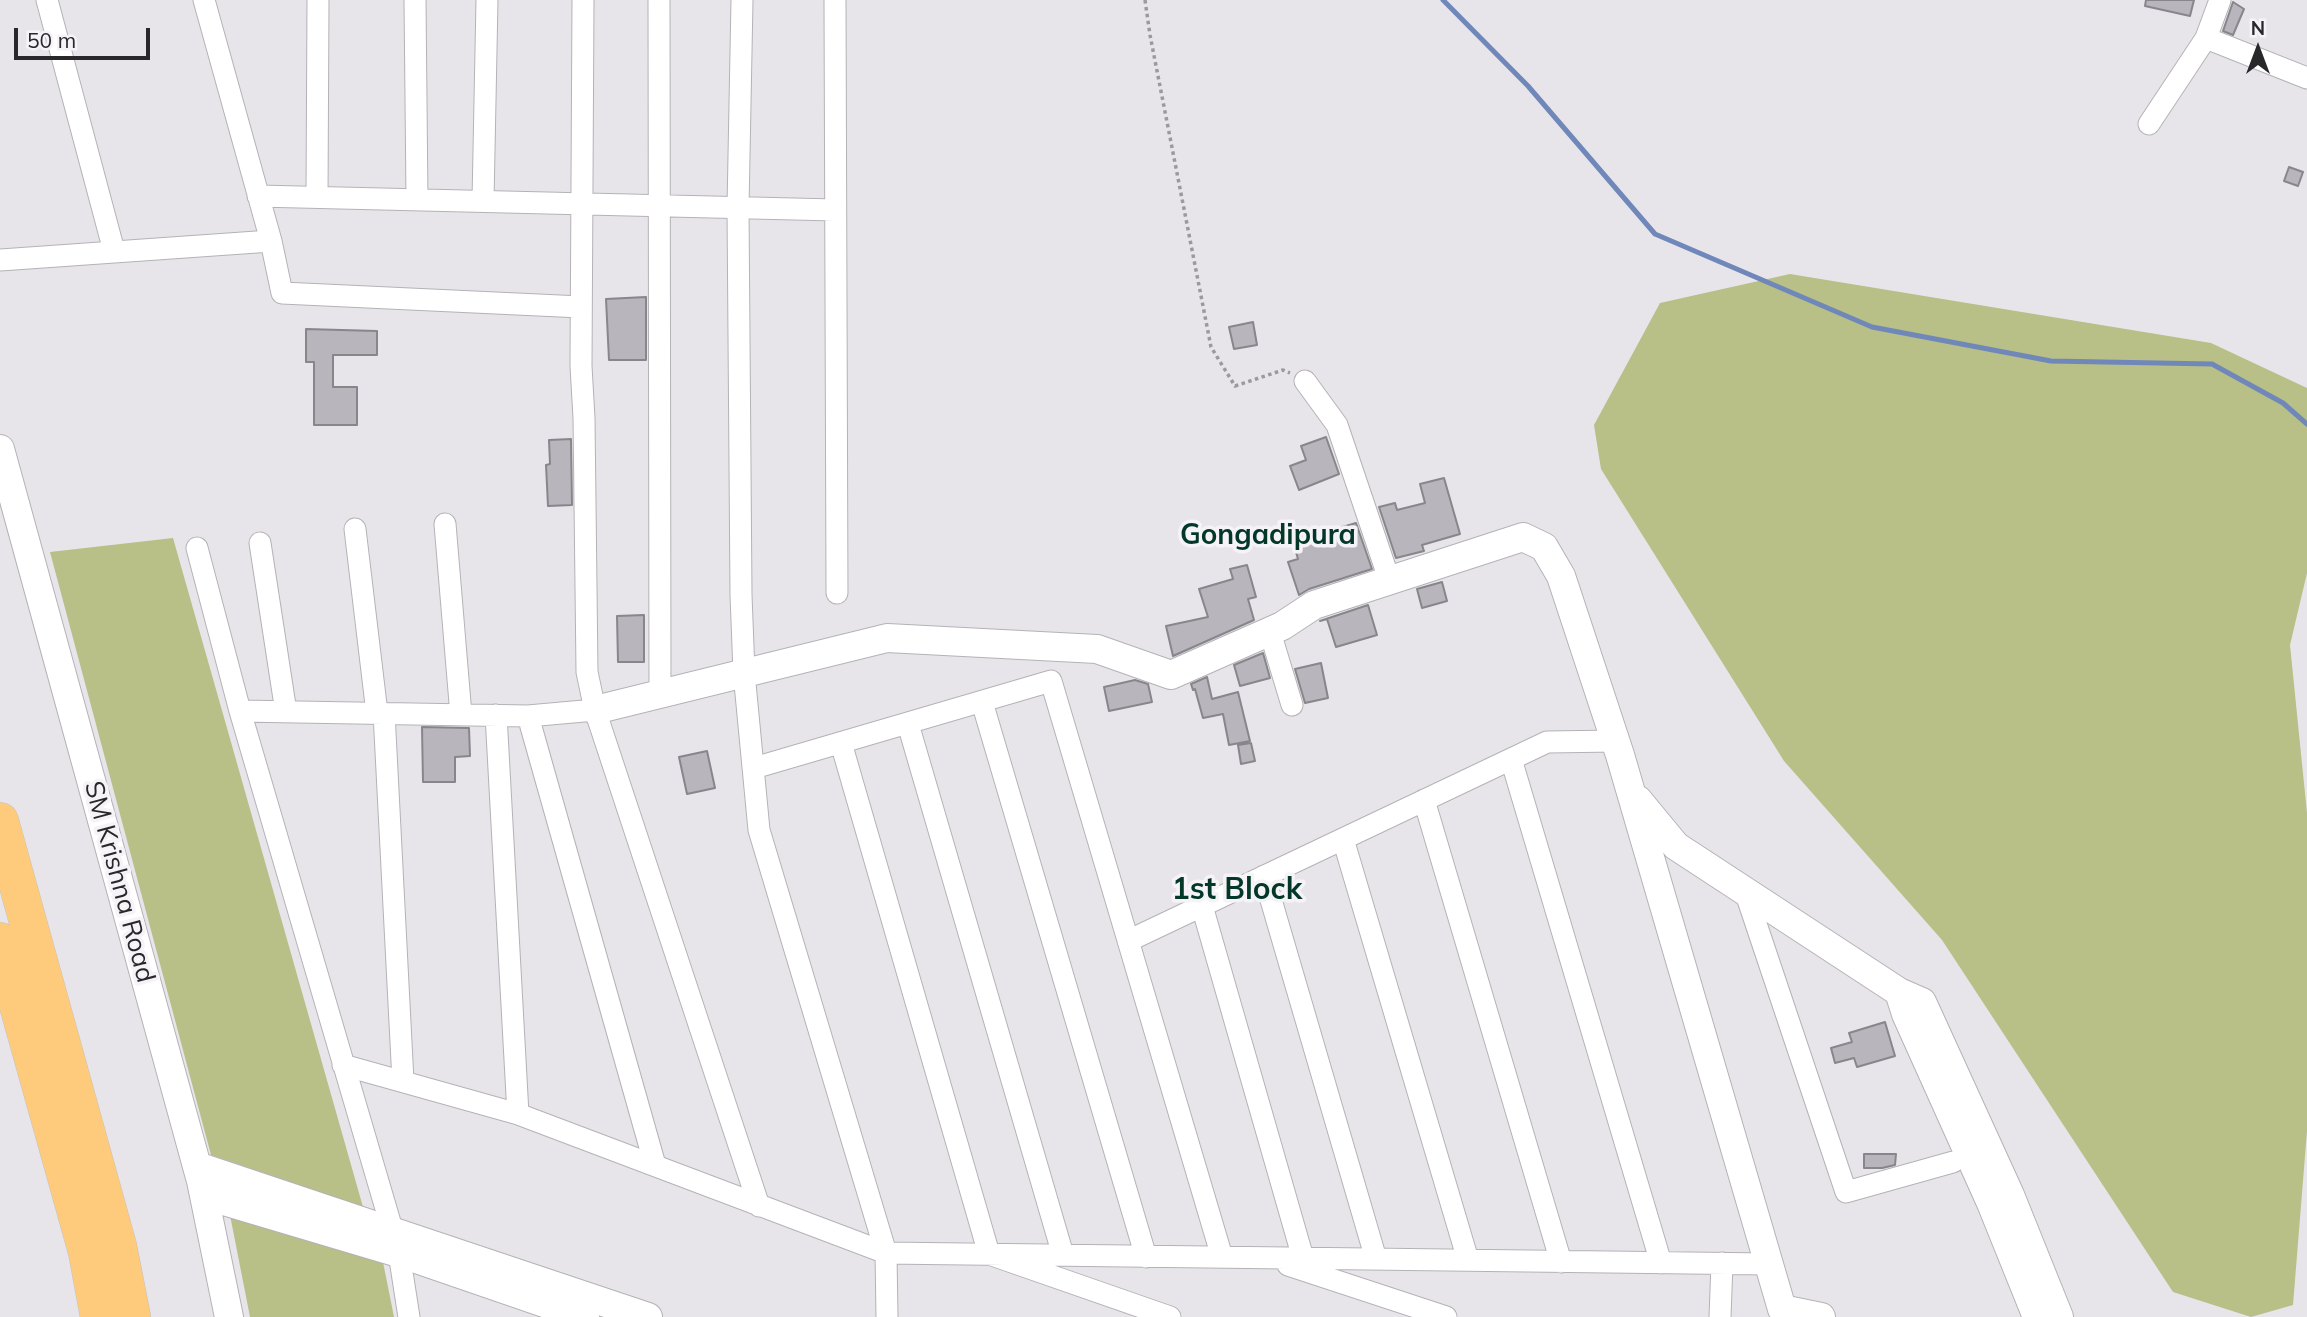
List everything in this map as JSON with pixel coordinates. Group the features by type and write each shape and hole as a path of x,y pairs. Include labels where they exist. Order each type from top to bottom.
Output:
{"highway":[{"path":"0,821 118,1246 132,1317"},
{"path":"0,941 87,1252 100,1317"}],"street":[{"path":"47,0 114,251"},
{"path":"204,0 271,241 282,293 581,307"},
{"path":"317,197 318,0"},
{"path":"415,0 417,200"},
{"path":"483,201 487,0"},
{"path":"583,0 581,307 587,671 595,710 759,1206"},
{"path":"659,0 660,694"},
{"path":"742,0 738,208 741,595 744,673 759,830 886,1253 887,1317"},
{"path":"835,0 837,593"},
{"path":"2149,124 2206,38 2220,0"},
{"path":"2206,38 2307,78"},
{"path":"258,196 835,210"},
{"path":"0,260 271,241"},
{"path":"1305,381 1337,425 1390,582"},
{"name":"SM Krishna Road","path":"0,449 197,1166 229,1317"},
{"path":"445,524 461,715"},
{"path":"355,529 381,713 403,1081"},
{"path":"240,711 528,716 595,710 887,638 1097,649 1171,675 1270,632 1314,605 1523,537 1544,547 1561,576 1632,793 1782,1310 1821,1317"},
{"path":"261,543 286,712"},
{"path":"197,548 240,711 396,1242 409,1317"},
{"path":"1270,632 1292,705"},
{"path":"754,768 1051,681 1222,1258"},
{"path":"982,702 1146,1256"},
{"path":"496,715 518,1114"},
{"path":"528,716 655,1165"},
{"path":"908,724 1063,1255"},
{"path":"1128,941 1547,742 1616,741"},
{"path":"841,743 989,1254"},
{"path":"1511,759 1661,1263"},
{"path":"1632,793 1676,846 1899,992 1923,1002 2010,1195 2059,1317"},
{"path":"1424,800 1562,1262"},
{"path":"1343,839 1468,1261"},
{"path":"1264,876 1376,1259"},
{"path":"1745,891 1846,1192 1952,1162"},
{"path":"1202,906 1303,1258"},
{"path":"1899,992 1906,1014 1991,1203 2037,1317"},
{"path":"343,1065 518,1114 886,1253 1769,1264"},
{"path":"197,1166 585,1317"},
{"path":"204,1195 396,1242 648,1317"},
{"path":"989,1254 1170,1317"},
{"path":"1268,1258 1446,1317"},
{"path":"1720,1317 1722,1264"}],"path":[{"path":"1145,0 1211,347 1235,386 1283,370 1305,381"}],"green space":[{"path":"1790,274 2211,343 2307,388 2307,573 2290,645 2307,813 2307,1131 2293,1305 2251,1317 2173,1292 1942,940 1784,761 1601,469 1594,425 1660,303"},
{"path":"173,538 363,1207 211,1155 50,552"},
{"path":"230,1215 383,1262 394,1317 250,1317"}],"building":[{"path":"2146,0 2194,0 2190,16 2145,6"},
{"path":"2233,2 2244,9 2233,35 2223,31"},
{"path":"2289,167 2303,172 2298,186 2284,181"},
{"path":"646,297 646,360 609,360 606,299"},
{"path":"1253,322 1257,345 1234,349 1229,327"},
{"path":"306,329 377,331 377,355 333,355 333,387 357,387 357,425 314,425 314,362 306,362"},
{"path":"1326,437 1339,474 1299,490 1290,466 1306,460 1301,446"},
{"path":"571,439 572,505 548,506 546,465 550,464 549,440"},
{"path":"1444,478 1460,534 1422,545 1424,551 1396,558 1379,507 1395,503 1397,510 1425,503 1420,484"},
{"path":"1356,523 1372,569 1309,589 1299,595 1288,562 1298,559 1290,532 1305,528 1308,537"},
{"path":"1247,565 1256,597 1248,599 1254,620 1173,656 1166,626 1208,617 1199,589 1233,579 1230,569"},
{"path":"1442,582 1447,601 1422,608 1417,589"},
{"path":"1368,605 1377,635 1336,647 1327,619 1320,621"},
{"path":"644,615 644,662 618,662 617,616"},
{"path":"1263,653 1270,678 1240,686 1234,665"},
{"path":"1321,663 1328,698 1305,703 1295,669"},
{"path":"1207,677 1212,699 1238,692 1250,741 1229,745 1223,714 1203,718 1195,689 1193,690 1191,684"},
{"path":"1135,680 1148,684 1152,702 1109,711 1104,687"},
{"path":"422,727 469,728 470,756 455,757 455,782 423,782"},
{"path":"1251,743 1255,761 1241,764 1238,745"},
{"path":"707,751 715,788 687,794 679,757"},
{"path":"1885,1022 1895,1056 1857,1067 1854,1058 1835,1063 1831,1048 1852,1042 1849,1033"},
{"path":"1864,1154 1896,1154 1895,1165 1864,1168"}],"waterway":[{"path":"1443,0 1528,86 1655,234 1872,327 2051,361 2212,364 2283,403 2307,424"}],"district":[{"name":"Gongadipura","path":"1268,536"},
{"name":"1st Block","path":"1237,890"}]}
